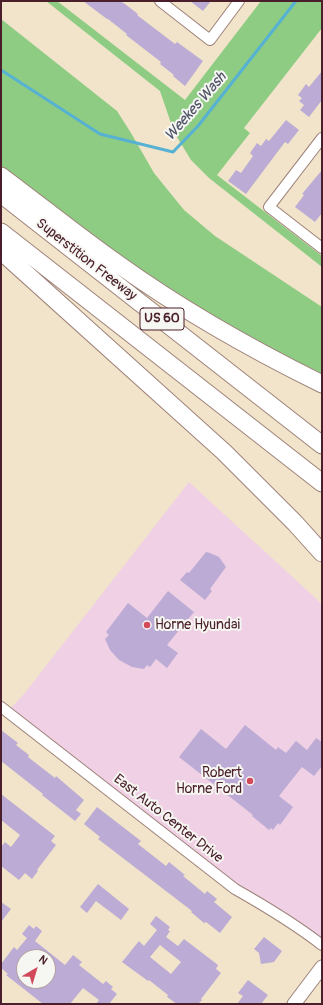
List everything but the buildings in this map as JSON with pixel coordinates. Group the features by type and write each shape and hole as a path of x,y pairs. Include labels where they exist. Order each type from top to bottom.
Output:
{"highway":[{"path":"1,176 118,264 178,304 242,343 322,384"},
{"name":"Superstition Freeway","path":"1,194 322,445"},
{"name":"US 60","path":"1,232 322,483"},
{"path":"1,251 224,452 296,524 322,553"}],"main road":[{"path":"294,1004 322,967"}],"street":[{"path":"160,1 210,40 239,1"},
{"path":"322,138 269,207 322,248"},
{"name":"East Auto Center Drive","path":"1,707 235,889 304,931 322,946"}],"shaded area":[{"path":"189,482 322,604 322,945 271,910 7,712 24,694"}],"green space":[{"path":"46,1 57,1 185,100 261,1 322,1 322,28 244,128 250,133 217,175 322,256 322,267 209,178 191,160 174,132 160,91"},
{"path":"1,19 117,111 154,173 184,210 215,236 322,307 322,376 197,308 124,260 1,169"}],"waterway":[{"name":"Weekes Wash","path":"1,70 100,134 173,152 198,126 296,1"}],"place":[{"name":"Horne Hyundai","path":"147,625"},
{"name":"Robert Horne Ford","path":"250,781"}]}
